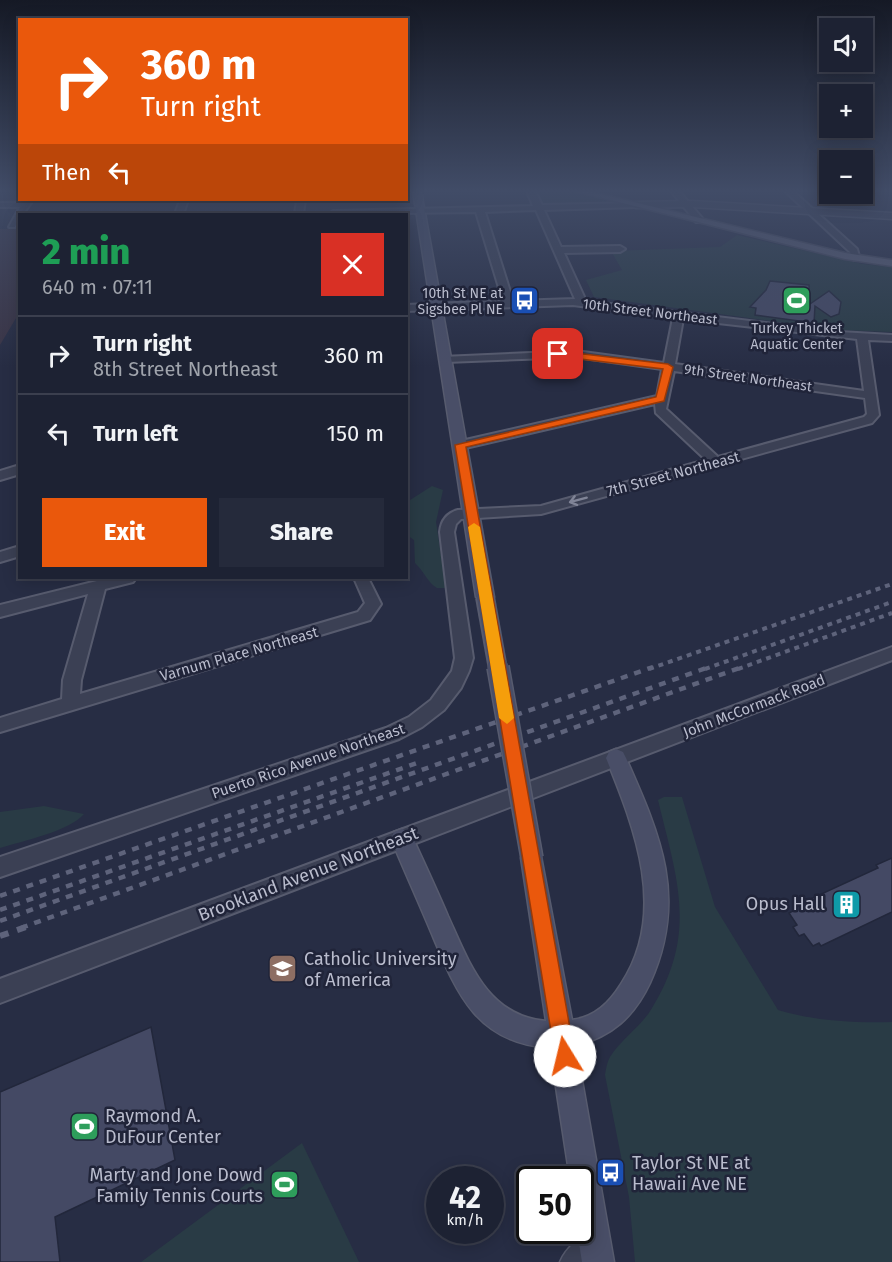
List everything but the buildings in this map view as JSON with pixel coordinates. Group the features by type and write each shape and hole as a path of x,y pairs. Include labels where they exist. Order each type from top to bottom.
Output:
{"main road":[{"path":"427,250 562,1034 590,1257"},
{"path":"823,250 892,263"},
{"path":"402,839 462,976 475,997 493,1016 528,1031 562,1034 592,1029 616,1012 639,977 654,940 657,900 653,869 635,807 616,758"}],"street":[{"path":"492,250 509,304"},
{"path":"565,250 558,250 582,303"},
{"path":"853,250 857,258"},
{"name":"10th Street Northeast","path":"408,308 582,303 862,337 892,338"},
{"path":"679,315 660,410 716,463"},
{"path":"862,337 870,395"},
{"name":"9th Street Northeast","path":"446,358 576,354 870,395"},
{"name":"7th Street Northeast","path":"472,515 541,510 871,419 873,415 870,395"},
{"path":"461,445 661,399"},
{"path":"0,476 18,470"},
{"name":"Puerto Rico Avenue Northeast","path":"0,867 392,734 420,719 447,695 462,669 464,658 447,525 458,515 472,515"},
{"path":"0,557 18,552"},
{"path":"0,611 124,579"},
{"name":"Varnum Place Northeast","path":"71,704 364,616 373,603 362,579"},
{"path":"0,725 71,704 72,680 98,585"},
{"name":"John McCormack Road","path":"616,758 892,653"},
{"name":"Brookland Avenue Northeast","path":"0,991 616,758"}],"shaded area":[{"path":"0,250 18,250 18,315 0,345"},
{"path":"802,250 863,264 892,267 892,332 837,330 594,297 586,280 622,270 611,251"},
{"path":"432,486 443,490 436,522 446,588 434,586 415,563 414,540 408,536 408,501"},
{"path":"664,797 682,797 715,907 778,1010 806,1017 834,1020 892,1022 892,1262 635,1262 629,1197 605,1075 610,1057 652,1008 666,981 675,955 679,930 679,906 672,855 658,800"},
{"path":"44,806 84,814 68,826 0,848 0,812"},
{"name":"Marty and Jone Dowd Family Tennis Courts","path":"302,1143 359,1262 141,1262"}],"railway":[{"path":"649,669 892,584"},
{"path":"705,669 892,602"},
{"path":"738,669 892,613"},
{"path":"0,896 653,667"},
{"path":"0,921 709,667"},
{"path":"21,928 742,667"},
{"path":"0,910 417,763"},
{"path":"0,936 26,927"}],"slow traffic":[{"path":"474,527 507,718"}],"place":[{"name":"10th St NE at Sigsbee Pl NE","path":"524,301"},
{"name":"Turkey Thicket Aquatic Center","path":"797,301"},
{"name":"Opus Hall","path":"846,904"},
{"name":"Catholic University of America","path":"283,969"},
{"name":"Raymond A. DuFour Center","path":"84,1126"},
{"name":"Taylor St NE at Hawaii Ave NE","path":"611,1173"},
{"name":"Marty and Jone Dowd Family Tennis Courts","path":"284,1185"}],"route":[{"path":"558,354 581,354 668,367 661,399 461,445 485,597 565,1056"}]}
